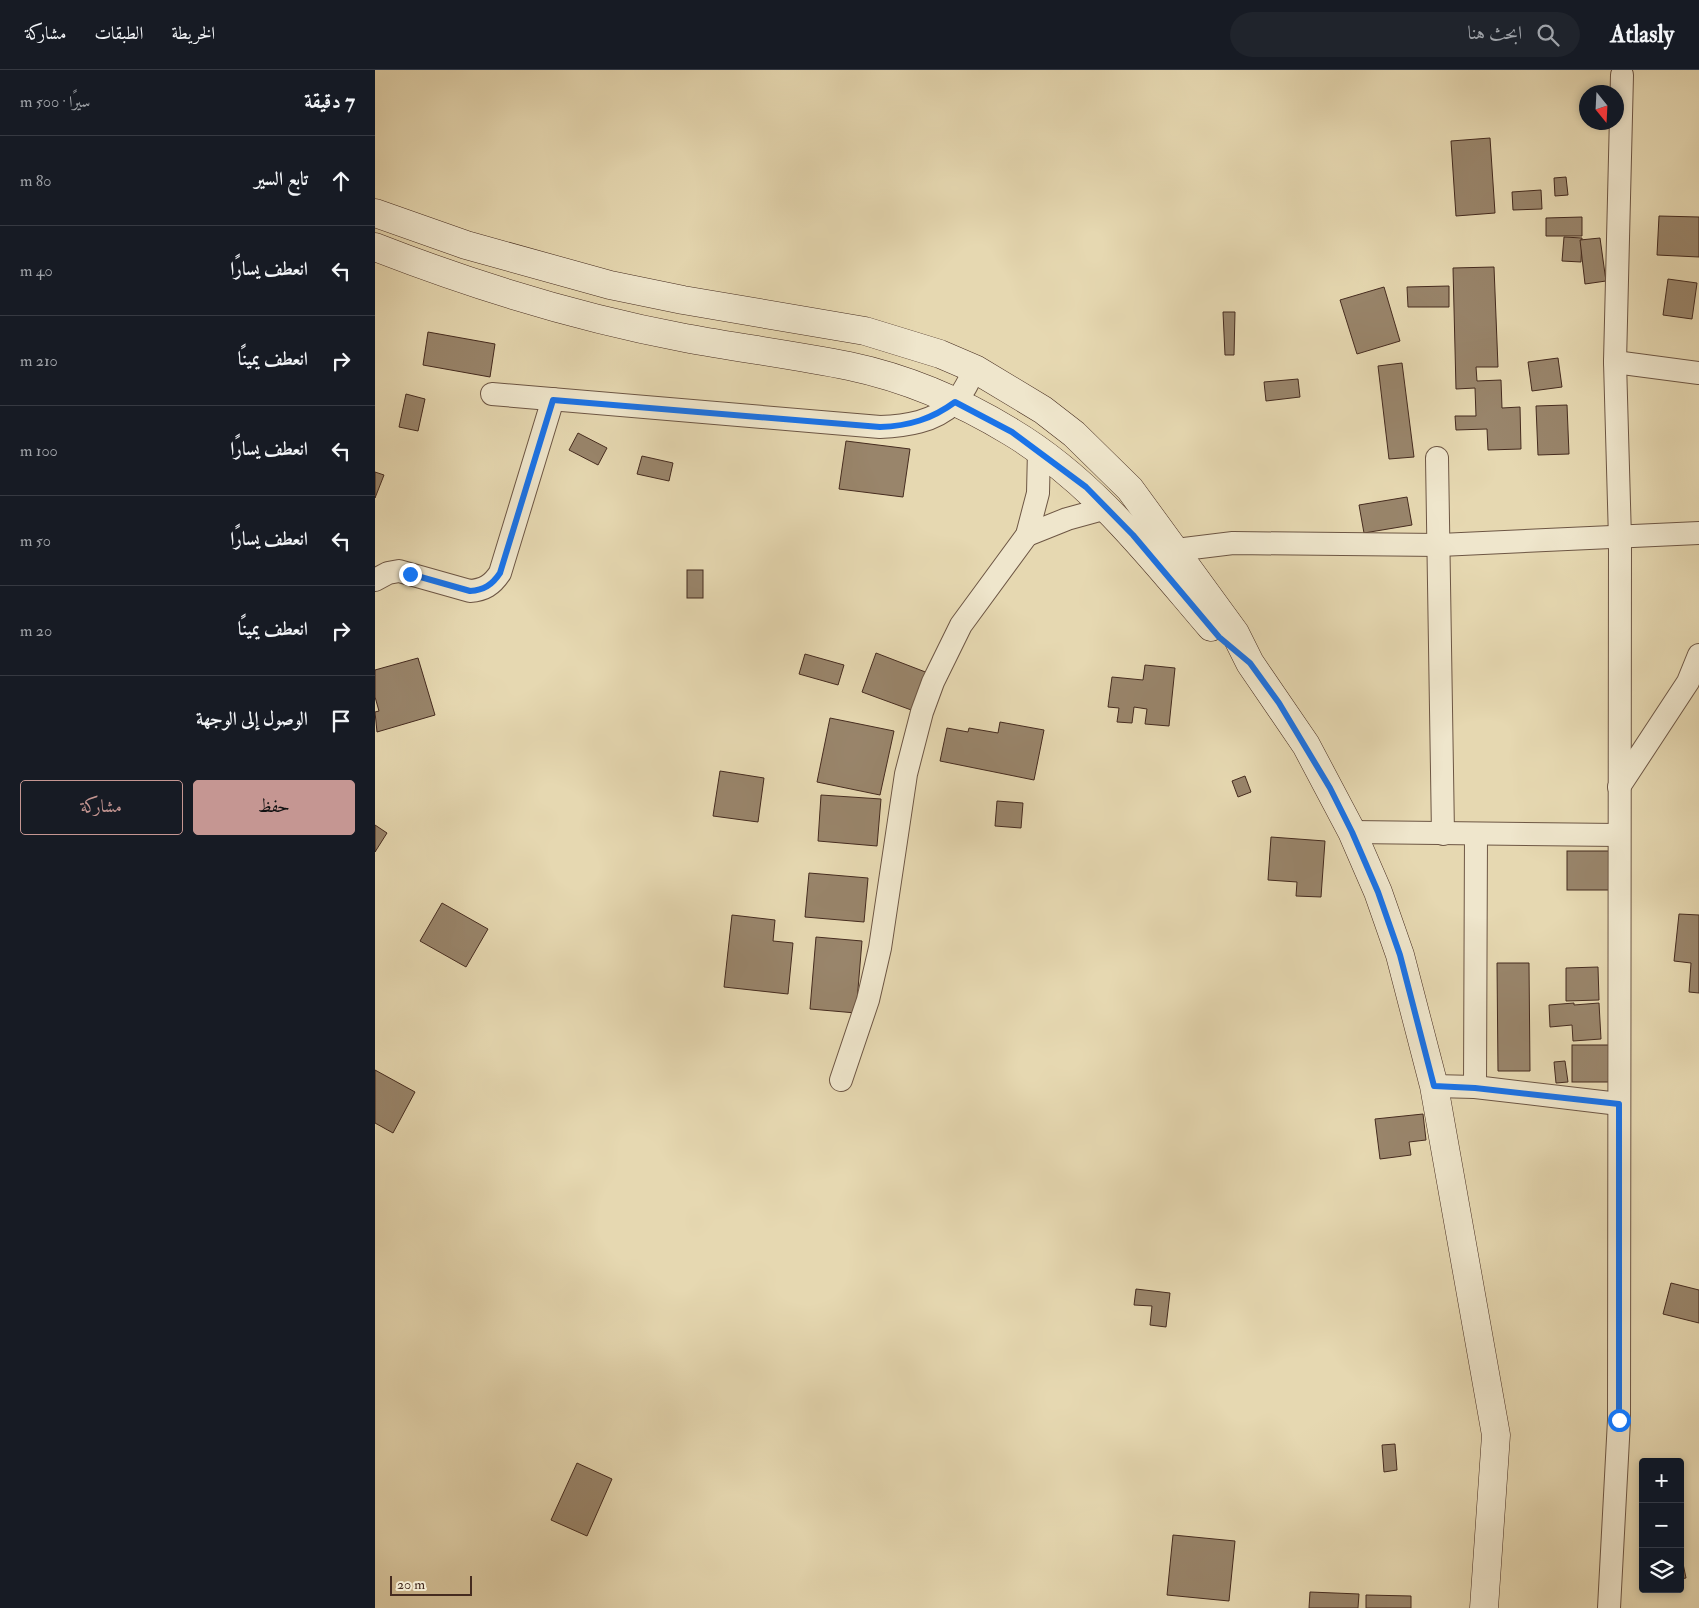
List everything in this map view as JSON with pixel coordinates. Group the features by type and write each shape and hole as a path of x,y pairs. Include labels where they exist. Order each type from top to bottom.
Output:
{"street":[{"path":"1609,1608 1619,1420 1620,538 1615,362 1622,75"},
{"path":"375,213 466,246 538,267 683,300 865,330 921,347 975,370 1043,410 1074,434 1130,489 1235,633 1250,663 1306,745 1352,832 1378,892 1400,955 1434,1086 1496,1435 1484,1608"},
{"path":"375,247 459,277 608,320 683,337 850,366 921,388 955,402 1012,432 1039,450 1086,487 1107,508 1219,637 1250,663"},
{"path":"1615,362 1699,373"},
{"path":"492,394 880,427 912,424 942,412 955,402 975,370"},
{"path":"375,580 388,573 399,571 470,591 479,590 494,581 500,573 553,400"},
{"path":"841,1080 865,1008 880,948 906,774 922,712 933,682 961,625 1027,535 1038,493 1039,450"},
{"path":"1437,458 1440,545 1443,834"},
{"path":"1027,535 1067,519 1107,508"},
{"path":"1176,550 1233,543 1440,545 1699,533"},
{"path":"1619,786 1688,682 1699,655"},
{"path":"1352,832 1619,835"},
{"path":"1475,1088 1476,834"},
{"path":"1434,1086 1475,1088 1619,1104"}],"building":[{"path":"1490,138 1495,213 1456,216 1451,141"},
{"path":"1566,177 1568,195 1555,196 1554,178"},
{"path":"1541,190 1542,209 1513,210 1512,192"},
{"path":"1659,216 1699,217 1699,257 1657,255"},
{"path":"1582,217 1582,236 1546,236 1546,218"},
{"path":"1564,237 1582,238 1581,262 1562,261"},
{"path":"1600,238 1606,281 1585,284 1580,240"},
{"path":"1494,267 1498,367 1476,367 1477,381 1501,380 1502,408 1520,407 1521,449 1488,450 1487,429 1456,430 1455,416 1476,416 1475,388 1456,389 1453,268"},
{"path":"1668,279 1697,283 1692,319 1663,315"},
{"path":"1449,286 1449,307 1408,307 1407,287"},
{"path":"1384,287 1400,341 1357,354 1340,300"},
{"path":"1223,312 1235,312 1234,355 1225,355"},
{"path":"428,332 495,344 490,377 423,365"},
{"path":"1558,358 1562,387 1532,391 1528,362"},
{"path":"1402,363 1414,457 1389,459 1378,366"},
{"path":"1298,379 1300,397 1266,401 1264,382"},
{"path":"406,394 425,399 418,431 399,427"},
{"path":"1567,405 1569,454 1538,455 1536,406"},
{"path":"578,433 607,448 598,465 569,450"},
{"path":"846,441 910,449 903,497 839,489"},
{"path":"642,456 673,463 669,481 637,474"},
{"path":"375,472 384,475 375,498"},
{"path":"1407,497 1412,525 1364,533 1359,505"},
{"path":"687,570 703,570 703,598 687,598"},
{"path":"876,653 928,673 914,711 862,692"},
{"path":"805,654 844,665 838,685 799,674"},
{"path":"418,658 435,715 377,732 375,712 379,711 375,697 375,670"},
{"path":"1145,665 1175,668 1169,726 1145,724 1147,709 1134,707 1132,723 1117,722 1119,708 1108,707 1112,677 1143,680"},
{"path":"830,718 894,731 880,795 817,782"},
{"path":"1000,722 1044,730 1034,780 940,761 947,728 968,732 969,728 998,733"},
{"path":"720,771 764,778 758,822 713,816"},
{"path":"1245,776 1251,792 1238,797 1232,781"},
{"path":"821,795 881,799 877,846 818,841"},
{"path":"997,801 1023,803 1021,828 995,826"},
{"path":"375,825 387,833 375,852"},
{"path":"1271,837 1325,841 1321,897 1296,896 1297,882 1268,880"},
{"path":"1567,851 1614,851 1614,890 1567,890"},
{"path":"809,873 868,878 864,922 805,917"},
{"path":"442,903 488,929 466,967 420,941"},
{"path":"1679,914 1699,915 1699,993 1689,992 1691,963 1674,961"},
{"path":"732,915 775,920 773,941 793,943 788,994 724,987"},
{"path":"816,937 862,941 856,1013 810,1009"},
{"path":"1497,963 1529,963 1530,1071 1498,1071"},
{"path":"1598,967 1599,1000 1566,1001 1566,968"},
{"path":"1574,1003 1574,1005 1599,1003 1601,1039 1573,1041 1572,1025 1550,1027 1549,1005"},
{"path":"1572,1045 1609,1045 1609,1082 1572,1082"},
{"path":"1565,1061 1568,1082 1556,1083 1554,1062"},
{"path":"375,1070 415,1092 393,1133 375,1123"},
{"path":"1423,1114 1426,1140 1409,1142 1411,1155 1380,1159 1375,1119"},
{"path":"1671,1283 1699,1290 1699,1323 1663,1314"},
{"path":"1136,1289 1170,1293 1166,1327 1150,1325 1152,1306 1134,1305"},
{"path":"1395,1444 1397,1470 1384,1472 1382,1445"},
{"path":"577,1463 612,1479 587,1536 551,1520"},
{"path":"1173,1535 1235,1541 1229,1601 1167,1595"},
{"path":"1310,1592 1359,1594 1358,1608 1309,1608"},
{"path":"1366,1595 1411,1596 1411,1608 1366,1608"}],"route":[{"path":"410,574 470,591 479,590 494,581 500,573 553,400 880,427 896,427 927,419 942,412 955,402 1012,432 1039,450 1086,487 1107,508 1133,535 1219,637 1232,650 1250,663 1306,745 1352,832 1378,892 1400,955 1434,1086 1475,1088 1619,1104 1619,1420"}]}
